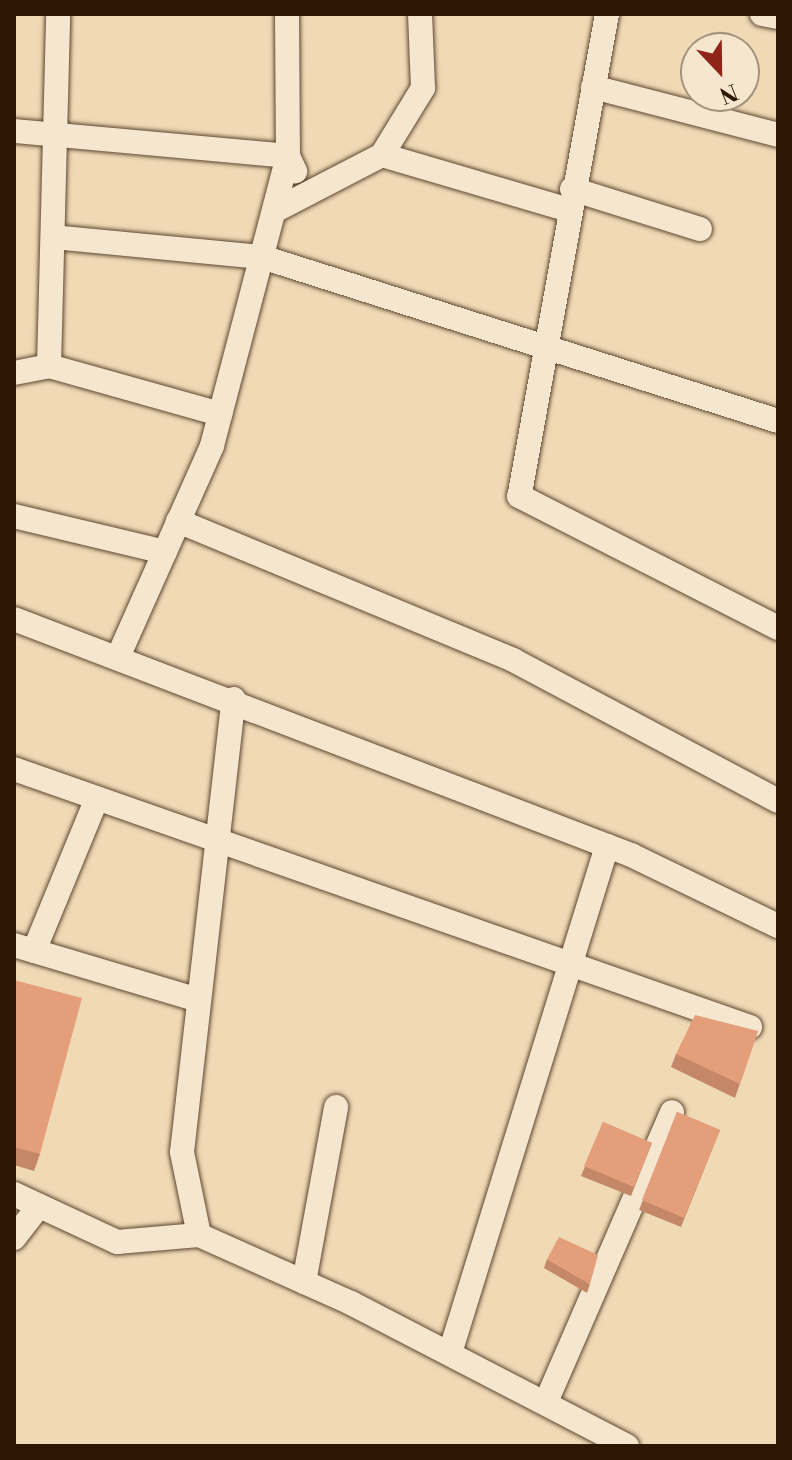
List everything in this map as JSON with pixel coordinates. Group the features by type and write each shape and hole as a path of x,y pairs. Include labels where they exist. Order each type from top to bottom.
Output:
{"street":[{"path":"49,366 58,14"},
{"path":"118,657 165,552 220,414 262,257 288,156 287,14"},
{"path":"274,211 382,155 423,88 420,14"},
{"path":"607,14 570,200 519,496 778,628"},
{"path":"762,14 778,17"},
{"path":"593,87 778,135"},
{"path":"14,131 57,131 288,156"},
{"path":"382,155 700,229"},
{"path":"288,156 305,195"},
{"path":"53,237 262,257 543,349 778,421"},
{"path":"14,373 49,366 220,414"},
{"path":"14,516 165,552"},
{"path":"178,521 513,660 778,801"},
{"path":"14,619 234,699 607,846 778,926"},
{"path":"199,1235 182,1152 195,999 234,699"},
{"path":"14,769 750,1027"},
{"path":"97,798 24,948 195,999"},
{"path":"450,1353 607,846"},
{"path":"304,1282 336,1107"},
{"path":"546,1402 672,1112"},
{"path":"14,1194 117,1242 199,1235 450,1353 627,1446"},
{"path":"14,1238 39,1206"}],"building":[{"path":"14,980 82,998 40,1154 14,1147"},
{"path":"695,1015 758,1031 740,1084 676,1054"},
{"path":"677,1112 720,1130 684,1218 642,1200"},
{"path":"603,1122 652,1143 634,1187 584,1166"},
{"path":"559,1237 598,1255 590,1284 547,1259"}]}
